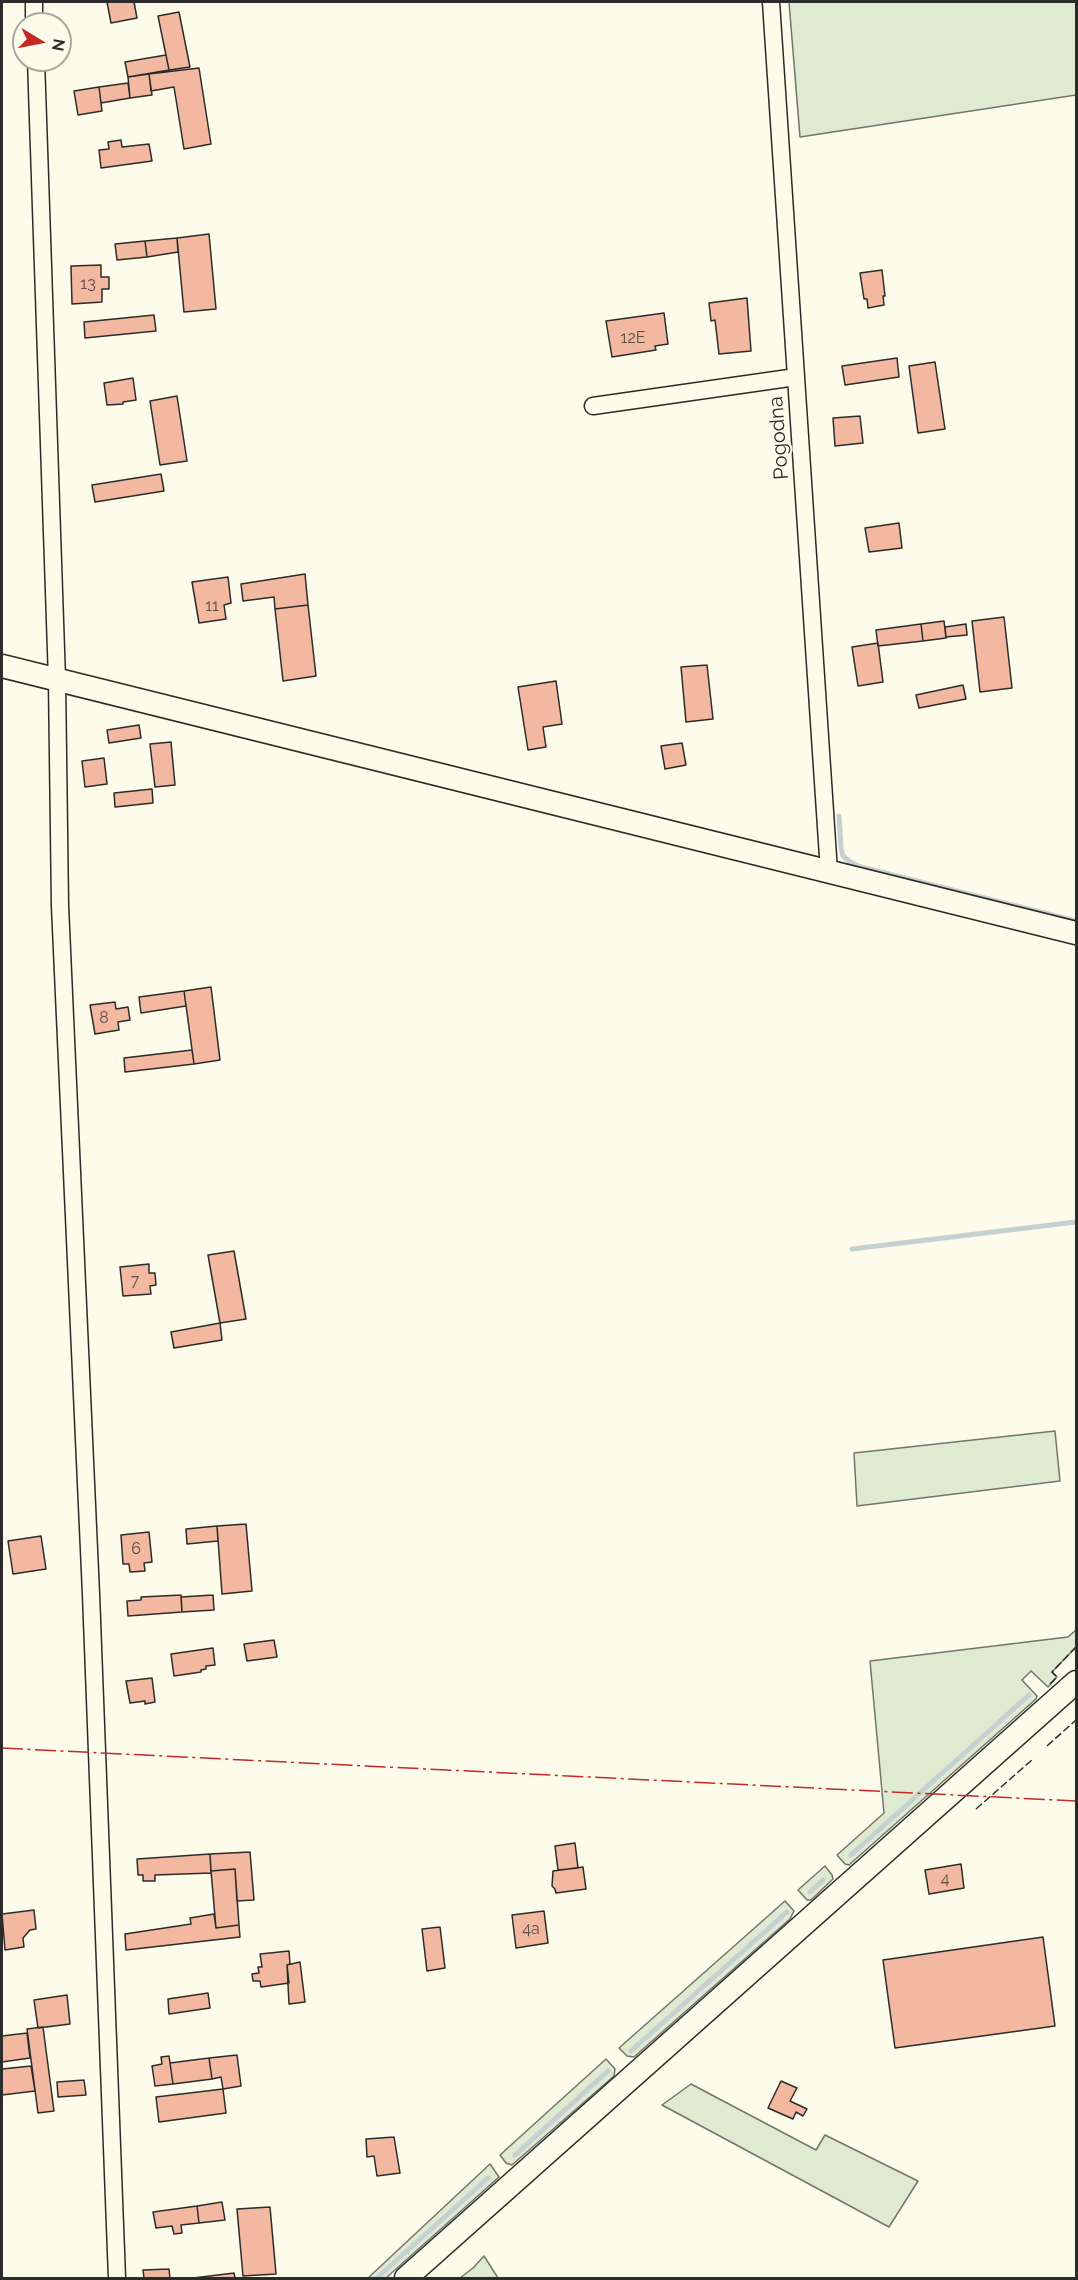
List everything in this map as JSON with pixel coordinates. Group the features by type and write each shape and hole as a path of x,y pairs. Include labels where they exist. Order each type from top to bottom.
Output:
{"street":[{"name":"Pogodna","path":"771,2 829,872"},
{"path":"36,72 57,680 60,906 91,1594 117,2278"},
{"path":"593,406 796,377"},
{"path":"2,666 1077,933"},
{"path":"406,2278 1077,1682"}],"green space":[{"path":"789,2 1076,2 1076,95 800,137"},
{"path":"1055,1431 1060,1481 857,1506 854,1453"},
{"path":"1076,1630 1076,1647 1052,1672 1057,1677 1048,1687 1031,1671 1022,1680 1037,1696 1036,1699 849,1865 845,1864 837,1855 884,1813 870,1661 1068,1637"},
{"path":"825,1866 833,1879 811,1900 807,1900 798,1890"},
{"path":"785,1901 794,1911 790,1919 634,2057 627,2056 619,2048"},
{"path":"606,2059 615,2069 614,2076 512,2165 506,2163 500,2155"},
{"path":"691,2084 816,2150 825,2135 918,2181 889,2227 662,2105"},
{"path":"490,2164 499,2177 386,2278 368,2278"},
{"path":"484,2256 498,2278 460,2278 473,2268"}],"building":[{"path":"107,2 134,2 137,18 111,23"},
{"path":"179,12 190,67 169,70 158,16"},
{"path":"166,55 169,70 128,77 125,62"},
{"path":"199,68 211,144 184,149 174,87 151,91 149,74"},
{"path":"149,74 152,95 130,98 128,77"},
{"path":"128,83 130,98 101,103 99,87"},
{"path":"99,87 102,111 78,115 74,91"},
{"path":"121,140 122,147 149,144 152,161 101,168 99,150 109,149 108,142"},
{"path":"209,234 216,309 184,312 177,238"},
{"path":"177,238 178,252 147,257 145,241"},
{"path":"145,241 147,257 117,260 115,244"},
{"path":"101,265 101,277 109,277 109,289 102,289 102,302 72,304 71,266"},
{"path":"882,270 884,305 868,308 867,299 864,299 860,273"},
{"path":"747,298 751,351 719,354 715,320 711,321 709,303"},
{"path":"664,313 668,344 655,346 656,350 612,357 606,321"},
{"path":"154,315 156,331 85,338 84,322"},
{"path":"897,358 899,377 845,385 842,366"},
{"path":"935,362 945,429 918,433 909,366"},
{"path":"133,378 136,400 107,405 104,383"},
{"path":"177,396 187,461 160,465 150,401"},
{"path":"860,416 863,443 835,446 833,418"},
{"path":"161,474 164,491 95,502 92,485"},
{"path":"899,523 902,548 869,552 865,528"},
{"path":"305,574 308,605 275,609 274,597 243,601 241,584"},
{"path":"228,577 231,603 224,605 226,619 199,623 192,582"},
{"path":"308,605 316,676 283,681 275,609"},
{"path":"1004,617 1012,688 980,692 972,621"},
{"path":"944,621 946,638 923,641 921,624"},
{"path":"921,624 923,641 878,646 876,630"},
{"path":"966,624 967,635 946,637 945,627"},
{"path":"878,643 883,682 858,686 852,647"},
{"path":"707,665 713,719 686,722 681,667"},
{"path":"556,681 562,724 543,727 546,747 528,750 518,687"},
{"path":"963,685 966,699 919,708 916,695"},
{"path":"139,725 141,738 109,743 107,730"},
{"path":"171,742 175,785 155,787 150,744"},
{"path":"682,743 686,765 665,769 661,746"},
{"path":"104,758 107,784 85,787 82,761"},
{"path":"152,789 153,803 115,807 114,793"},
{"path":"211,987 220,1060 194,1064 184,991"},
{"path":"184,991 186,1006 141,1013 139,997"},
{"path":"115,1002 116,1009 128,1007 130,1020 118,1022 119,1030 95,1034 90,1005"},
{"path":"192,1050 194,1064 125,1072 124,1058"},
{"path":"234,1251 246,1319 220,1323 208,1255"},
{"path":"149,1264 149,1273 155,1273 156,1285 150,1286 151,1294 123,1296 120,1267"},
{"path":"220,1323 222,1340 174,1348 171,1332"},
{"path":"246,1524 252,1591 222,1594 217,1526"},
{"path":"217,1526 218,1541 187,1544 186,1529"},
{"path":"149,1532 152,1562 144,1563 145,1571 130,1572 129,1564 123,1564 121,1535"},
{"path":"41,1536 46,1569 13,1574 8,1541"},
{"path":"181,1595 182,1612 128,1616 127,1601 141,1600 141,1597"},
{"path":"213,1595 214,1610 182,1612 181,1597"},
{"path":"274,1640 277,1657 247,1661 244,1644"},
{"path":"213,1648 215,1665 206,1666 206,1669 201,1672 174,1676 171,1654"},
{"path":"152,1678 155,1702 130,1703 126,1681"},
{"path":"575,1843 578,1868 558,1870 555,1846"},
{"path":"250,1852 254,1900 237,1901 235,1869 211,1871 210,1854"},
{"path":"210,1854 211,1873 155,1875 155,1881 143,1881 143,1875 138,1875 137,1859"},
{"path":"961,1864 964,1888 929,1894 925,1870"},
{"path":"583,1867 586,1889 556,1893 552,1886 553,1871"},
{"path":"235,1869 239,1925 216,1928 211,1871"},
{"path":"34,1910 36,1929 30,1930 23,1938 24,1947 5,1950 2,1914"},
{"path":"544,1911 548,1943 516,1948 512,1915"},
{"path":"214,1914 216,1928 239,1925 240,1937 126,1950 125,1934 191,1924 190,1918"},
{"path":"440,1927 445,1968 427,1971 422,1929"},
{"path":"1043,1937 1055,2026 895,2048 883,1960"},
{"path":"289,1951 290,1964 287,1965 289,1983 261,1987 260,1981 253,1981 252,1974 259,1973 258,1967 262,1967 260,1954"},
{"path":"300,1962 305,2002 289,2004 287,1965"},
{"path":"208,1993 210,2008 169,2014 168,1999"},
{"path":"67,1995 70,2024 38,2028 34,2000"},
{"path":"43,2027 54,2111 38,2113 27,2029"},
{"path":"27,2033 30,2058 2,2062 2,2036"},
{"path":"237,2055 241,2086 223,2089 221,2077 212,2079 209,2058"},
{"path":"169,2056 173,2084 155,2086 152,2066 162,2064 161,2057"},
{"path":"209,2058 212,2079 173,2084 170,2063"},
{"path":"31,2066 35,2091 2,2095 2,2069"},
{"path":"84,2080 86,2095 58,2097 57,2082"},
{"path":"781,2081 797,2088 790,2101 807,2109 803,2116 796,2112 793,2119 768,2108"},
{"path":"223,2089 226,2113 159,2122 156,2097"},
{"path":"394,2137 400,2173 377,2176 374,2156 367,2157 366,2139"},
{"path":"222,2202 225,2220 199,2223 197,2206"},
{"path":"197,2206 199,2223 181,2225 182,2233 174,2234 172,2226 156,2228 153,2212"},
{"path":"270,2207 276,2274 243,2276 237,2209"},
{"path":"169,2269 170,2278 144,2278 143,2270"},
{"path":"234,2273 235,2278 193,2278"}],"waterway":[{"path":"839,816 843,856 861,867 1076,921"},
{"path":"852,1249 1076,1222"},
{"path":"851,1855 1029,1695"},
{"path":"810,1892 823,1880"},
{"path":"631,2051 787,1912"},
{"path":"515,2155 608,2071"},
{"path":"377,2278 488,2178"}],"fence":[{"path":"1050,1684 1057,1677 1052,1672 1076,1647"},
{"path":"1047,1746 1076,1720"},
{"path":"976,1809 1033,1759"}],"power":[{"path":"2,1748 1076,1801"}]}
